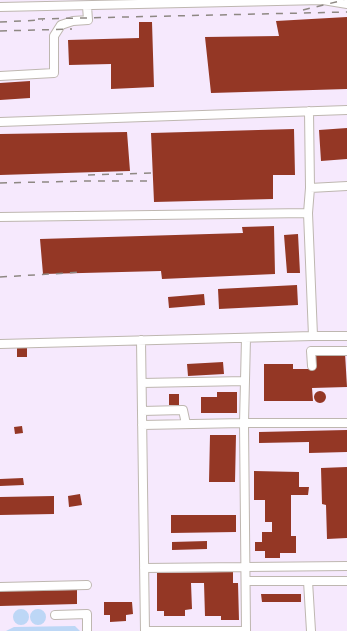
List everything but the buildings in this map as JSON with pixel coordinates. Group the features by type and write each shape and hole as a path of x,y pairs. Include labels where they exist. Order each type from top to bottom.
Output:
{"lane":[{"path":"0,7 323,0 347,4"},
{"path":"0,76 54,73 54,36 61,25 72,21 88,20 87,6"},
{"path":"0,122 347,110"},
{"path":"309,111 310,188 308,212 313,336"},
{"path":"310,188 347,186"},
{"path":"0,217 308,212"},
{"path":"0,344 347,336"},
{"path":"139,631 246,631 244,423 246,338"},
{"path":"142,340 145,631"},
{"path":"312,366 311,351 347,351"},
{"path":"142,383 245,381"},
{"path":"142,411 183,410 186,424"},
{"path":"142,425 347,422"},
{"path":"144,568 347,566"},
{"path":"246,581 347,582"},
{"path":"308,581 311,631"},
{"path":"0,587 87,585"},
{"path":"55,615 87,614 86,631"}],"shaded area":[{"path":"0,0 347,0 347,631 0,631"}],"water":[{"path":"21,609 27,611 29,617 27,623 21,625 15,623 13,617 15,611"},
{"path":"38,609 44,611 46,617 44,623 38,625 32,623 30,617 32,611"},
{"path":"75,626 80,631 6,631 14,627"}],"railway":[{"path":"303,10 344,0"},
{"path":"38,19 347,12"},
{"path":"0,22 43,20"},
{"path":"0,31 72,29"},
{"path":"88,175 153,173"},
{"path":"0,183 153,181"},
{"path":"0,277 83,272"}]}
